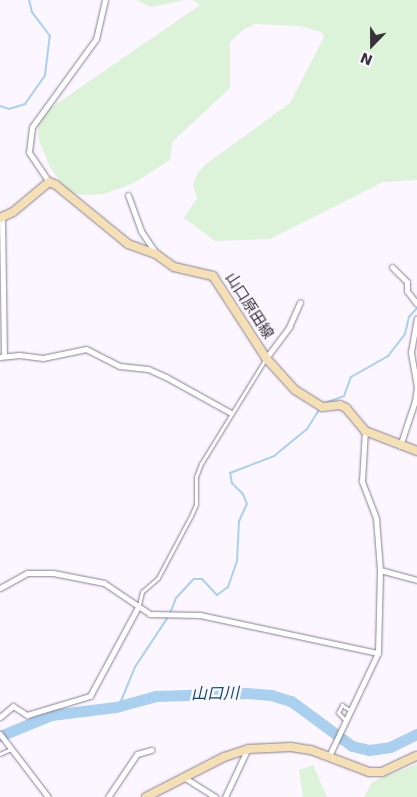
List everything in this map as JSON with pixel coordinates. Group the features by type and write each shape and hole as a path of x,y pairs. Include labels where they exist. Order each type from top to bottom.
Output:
{"main road":[{"path":"1,218 13,212 49,182"},
{"name":"山口原田線","path":"49,182 117,237 156,254 174,267 213,276 266,358 295,390 322,407 340,405 346,408 365,431 417,451"},
{"path":"146,797 224,757 248,749 291,747 330,752 358,769 382,772 417,756"}],"street":[{"path":"49,182 29,152 32,127 96,38 105,0"},
{"path":"128,195 141,230 156,254"},
{"path":"1,218 2,356 43,358 86,349 120,366 148,369 231,413"},
{"path":"392,268 407,282 407,291 417,304"},
{"path":"266,358 289,328 300,302"},
{"path":"400,446 415,401 417,387 411,352 417,320"},
{"path":"330,752 378,653 380,570 376,518 362,481 365,431"},
{"path":"380,570 417,580"},
{"path":"0,588 27,573 53,573 104,583 150,614 200,614 378,653"},
{"path":"0,718 13,706 27,715 90,696 138,607"},
{"path":"0,734 9,749 48,797"},
{"path":"225,797 248,749"},
{"path":"108,797 137,754 150,750"},
{"path":"185,778 216,797"}],"lane":[{"path":"138,607 142,592 158,578 196,505 196,478 231,413 266,358"},
{"path":"345,720 338,713 342,705 350,710"},
{"path":"0,754 9,749"}],"green space":[{"path":"136,0 186,0 151,7"},
{"path":"193,0 417,0 417,180 383,182 270,239 215,241 184,218 197,198 193,185 197,174 206,164 290,103 324,37 322,32 300,26 255,24 243,30 230,42 230,88 172,142 170,160 134,183 104,194 83,195 68,192 50,167 39,140 38,124 46,111 200,5"},
{"path":"417,764 417,797 364,797 372,782"},
{"path":"313,765 327,797 303,797 299,770"}],"waterway":[{"path":"0,106 9,109 25,104 45,75 50,36 32,12 29,0"},
{"path":"325,403 344,396 351,377 388,356 405,334 409,317 417,308"},
{"path":"170,613 176,598 194,579 202,579 217,595 228,587 237,561 239,521 247,504 243,494 232,483 230,473 274,456 307,429 320,408"},
{"path":"119,706 135,667 168,617"},
{"name":"山口川","path":"0,736 51,715 116,707 156,696 247,693 271,695 291,701 352,746 369,750 390,747 417,734"}]}
